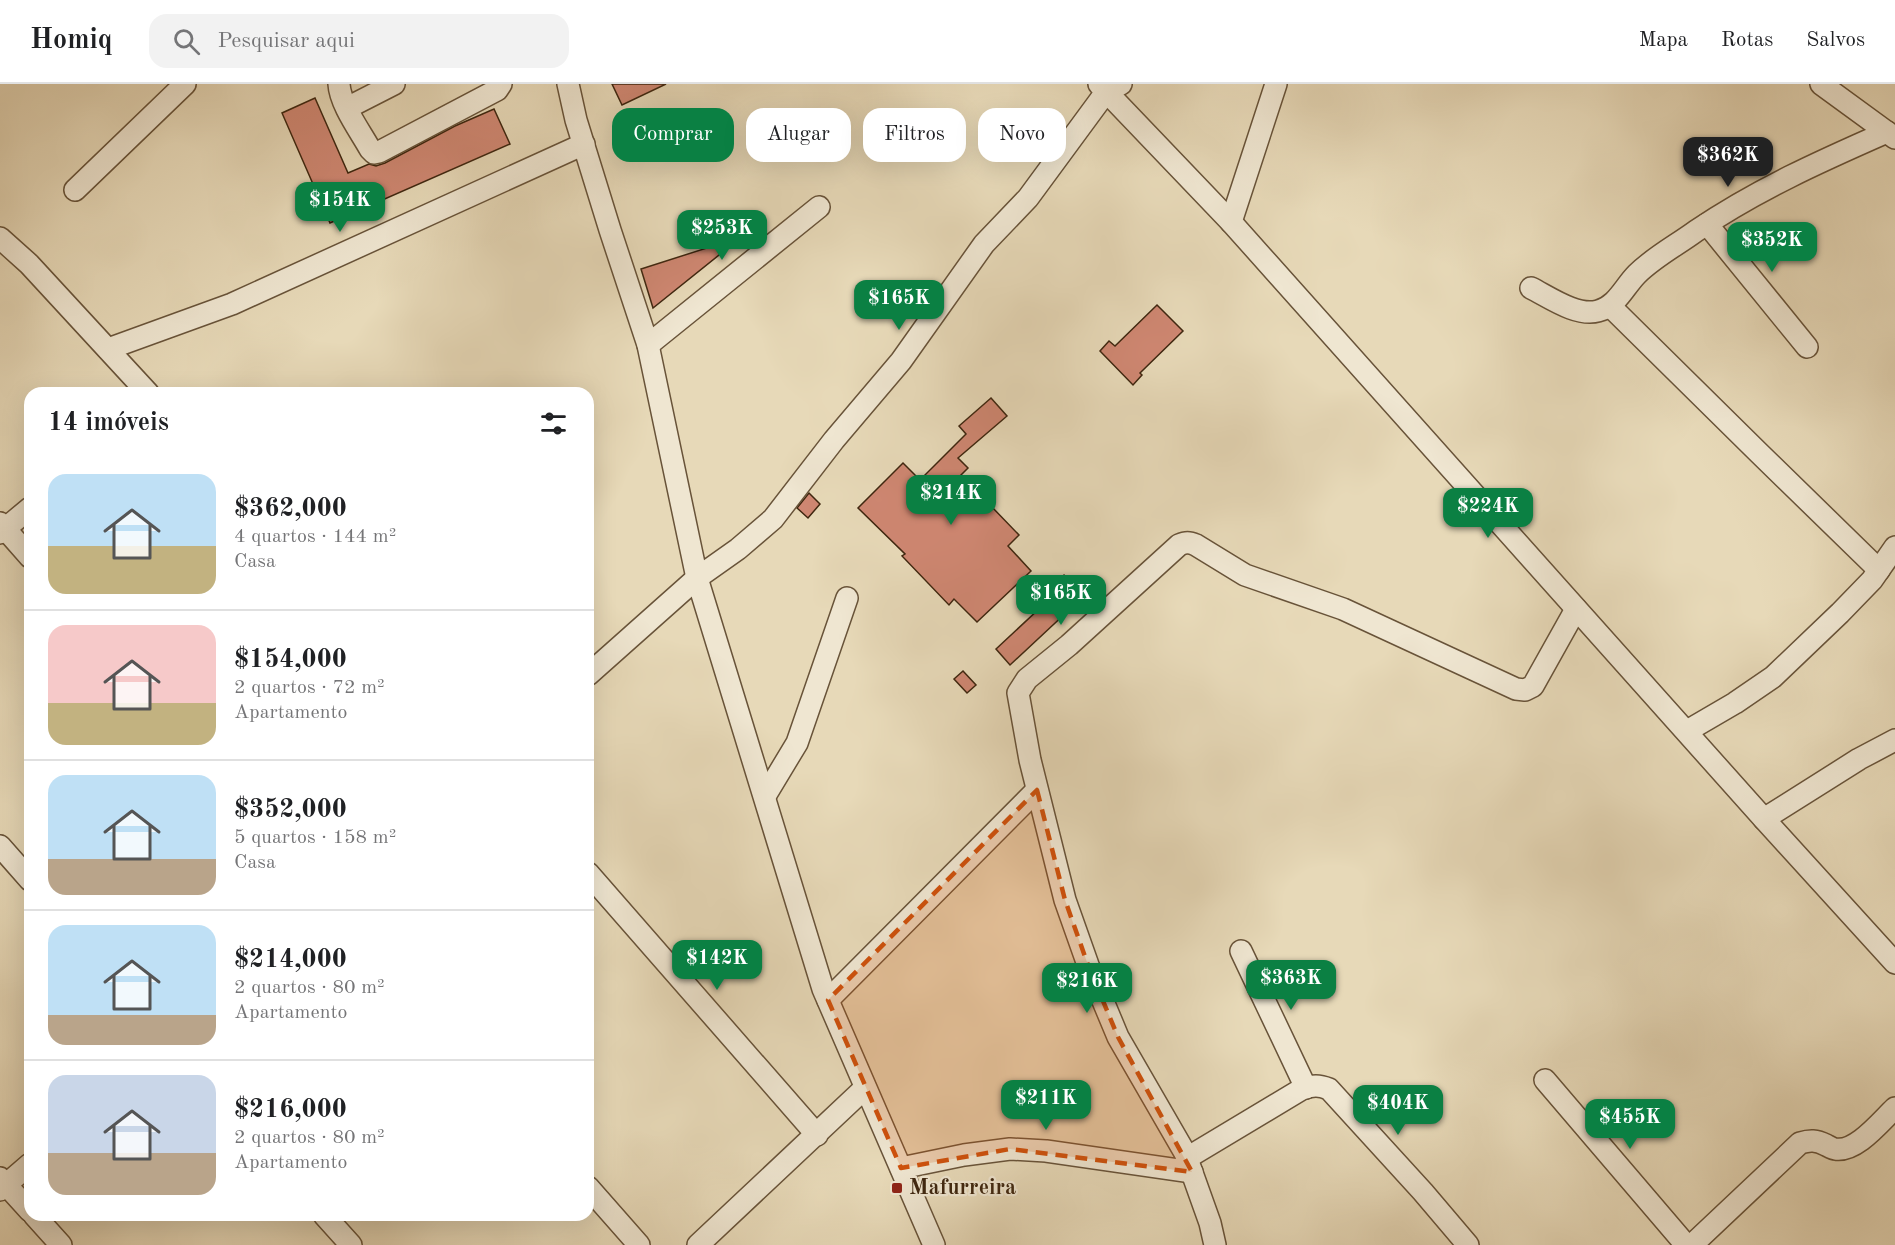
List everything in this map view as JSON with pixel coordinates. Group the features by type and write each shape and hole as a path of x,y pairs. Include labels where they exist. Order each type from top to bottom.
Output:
{"street":[{"path":"75,190 185,84"},
{"path":"339,84 339,92 347,108 369,149 374,153 497,90 501,84"},
{"path":"347,108 394,84"},
{"path":"568,84 584,144 648,345 697,578 823,989 934,1245"},
{"path":"1231,222 1276,84"},
{"path":"1821,84 1891,135"},
{"path":"594,670 697,578 738,549 773,519 834,440 902,361 984,244 1028,198 1109,87 1895,963"},
{"path":"1531,288 1580,312 1598,311 1610,306 1638,273 1707,224 1761,190 1803,169 1891,135"},
{"path":"108,350 232,304 584,144"},
{"path":"648,345 819,207"},
{"path":"1707,224 1807,347"},
{"path":"0,237 29,264 142,387"},
{"path":"1610,306 1879,570"},
{"path":"24,512 2,528 24,551"},
{"path":"1215,1245 1210,1222 1189,1165 1118,1037 1088,965 1065,900 1037,790 1018,693 1027,679 1069,645 1179,545 1190,542 1245,575 1343,609 1516,689 1525,690 1533,686 1576,609"},
{"path":"1687,731 1735,703 1773,677 1872,579 1895,547"},
{"path":"765,796 797,743 847,598"},
{"path":"1764,819 1859,759 1895,740"},
{"path":"828,1000 1037,790"},
{"path":"0,846 24,873"},
{"path":"594,880 817,1135"},
{"path":"1241,951 1306,1088"},
{"path":"1545,1080 1686,1245"},
{"path":"901,1168 964,1155 1010,1149 1189,1165 1306,1088 1319,1086 1329,1089 1468,1245"},
{"path":"698,1245 865,1088"},
{"path":"1692,1245 1800,1143 1812,1140 1834,1149 1846,1148 1860,1141 1895,1108"},
{"path":"24,1168 2,1184 24,1205"},
{"path":"594,1194 639,1245"},
{"path":"39,1221 61,1245"},
{"path":"329,1221 351,1245"}],"highlighted area":[{"path":"1037,790 1065,900 1088,965 1118,1037 1192,1172 1010,1149 901,1168 828,1000"}],"building":[{"path":"612,84 666,84 622,105"},
{"path":"315,98 348,173 369,164 376,166 385,163 455,126 494,109 510,144 330,223 282,113"},
{"path":"739,239 653,308 641,269"},
{"path":"1157,305 1183,331 1140,373 1142,375 1133,385 1100,351 1109,341 1115,346"},
{"path":"991,398 1007,416 958,458 968,468 961,475 1019,535 1008,546 1031,571 977,622 954,599 949,605 902,556 905,554 858,508 903,463 920,480 966,434 959,426"},
{"path":"809,493 820,504 808,518 797,508"},
{"path":"1064,575 1084,596 1010,665 996,649 1055,594 1050,589"},
{"path":"963,671 976,685 967,693 954,679"}],"place":[{"name":"Mafurreira","path":"897,1188"}]}
